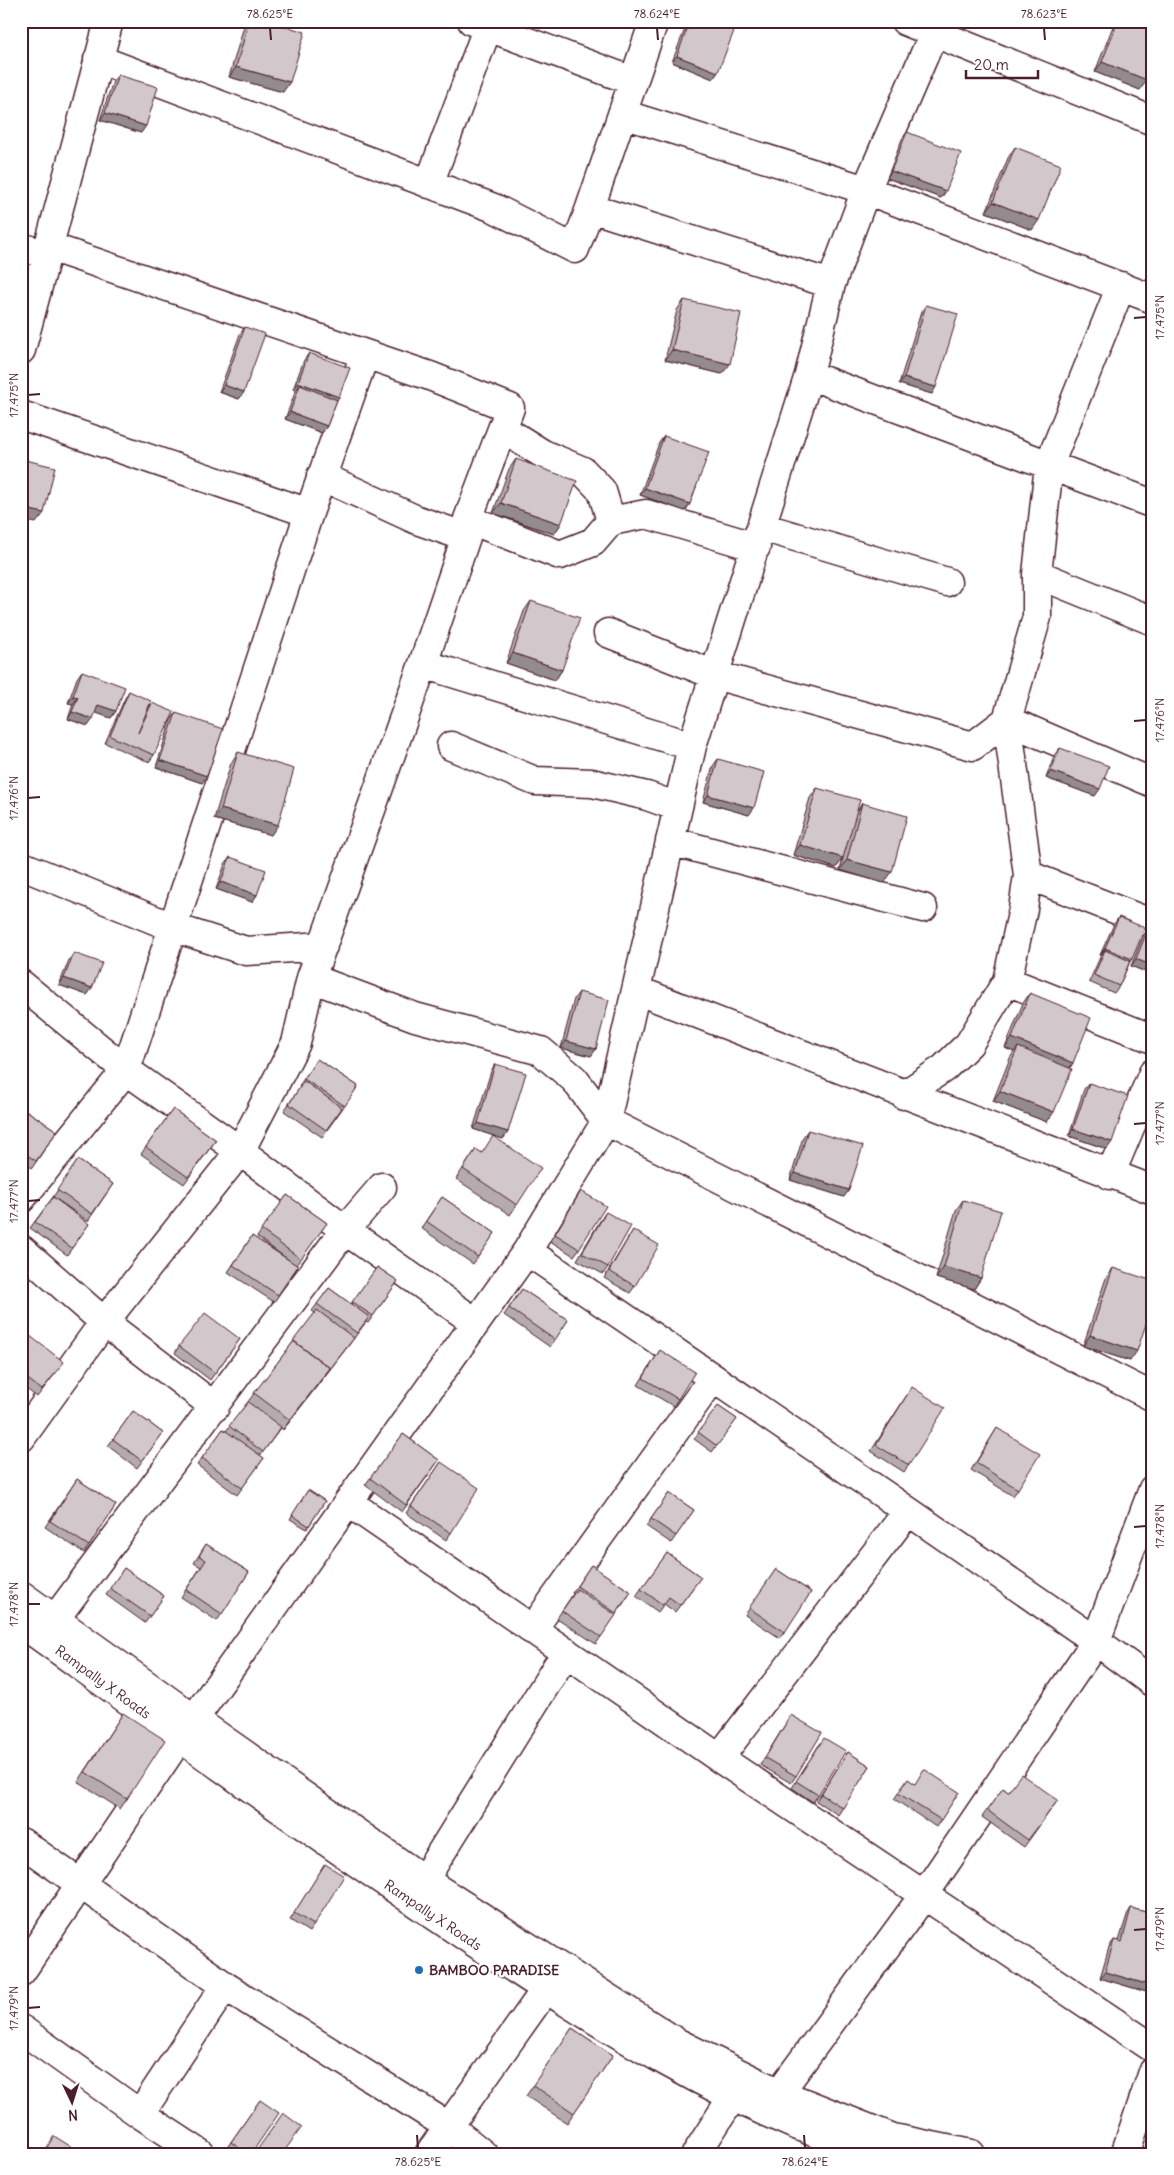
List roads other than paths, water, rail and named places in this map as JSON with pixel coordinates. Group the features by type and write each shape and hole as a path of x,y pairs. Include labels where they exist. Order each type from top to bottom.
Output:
{"street":[{"path":"21,350 109,21"},
{"path":"98,60 494,208 575,250 654,21"},
{"path":"905,21 936,28 1153,121"},
{"path":"429,184 483,23 634,81"},
{"path":"21,1972 187,1728 527,1251 606,1121 692,746 809,375 831,284 866,190 936,28"},
{"path":"623,114 866,190 1153,298"},
{"path":"590,208 831,284"},
{"path":"21,247 49,251 365,354 430,376 510,408 467,528 424,664 311,978 296,1043 240,1151 104,1322 21,1438"},
{"path":"904,1095 944,1068 969,1044 1007,981 1023,909 1028,875 1007,720 1036,617 1037,574 1049,465 1121,286"},
{"path":"21,1200 126,1070 321,476 365,354"},
{"path":"809,375 1153,504"},
{"path":"21,415 309,513"},
{"path":"503,429 544,454 583,471 602,491 611,521"},
{"path":"321,476 416,520 467,528 560,555 593,542 611,521 646,514 759,537 947,582"},
{"path":"1037,574 1153,620"},
{"path":"608,633 715,675 973,746 1007,720"},
{"path":"424,664 692,746"},
{"path":"1007,720 1153,784"},
{"path":"451,746 535,781 592,783 647,796 678,808"},
{"path":"670,841 923,908"},
{"path":"21,868 24,867 172,927 246,951 322,946"},
{"path":"1028,875 1153,924"},
{"path":"311,978 415,1016 542,1051 574,1079 606,1121 1153,1397"},
{"path":"1007,981 1153,1039"},
{"path":"21,984 126,1070 475,1322"},
{"path":"636,990 1110,1175 1153,1190"},
{"path":"1110,1175 1153,1073"},
{"path":"56,1619 346,1230 382,1187"},
{"path":"21,1249 104,1322 215,1407"},
{"path":"527,1251 1096,1640 1153,1683"},
{"path":"532,1630 712,1378"},
{"path":"779,2093 924,1895 1096,1640 1153,1489"},
{"path":"348,1502 719,1758 1153,2048"},
{"path":"719,1758 908,1511"},
{"path":"21,1594 56,1619 187,1728 678,2043 779,2093 893,2138 971,2154"},
{"name":"Rampally X Roads","path":"21,1623 187,1728 376,1877 546,1989 631,2042 733,2096 840,2143 876,2154"},
{"path":"424,1880 566,1652"},
{"path":"21,1842 225,1986 448,2126 483,2154"},
{"path":"140,2114 225,1986"},
{"path":"429,2154 546,1989"},
{"path":"21,2030 189,2150"},
{"path":"1126,2154 1153,2072"},
{"path":"696,2154 733,2096"}],"place":[{"name":"BAMBOO PARADISE","path":"419,1970"}]}
